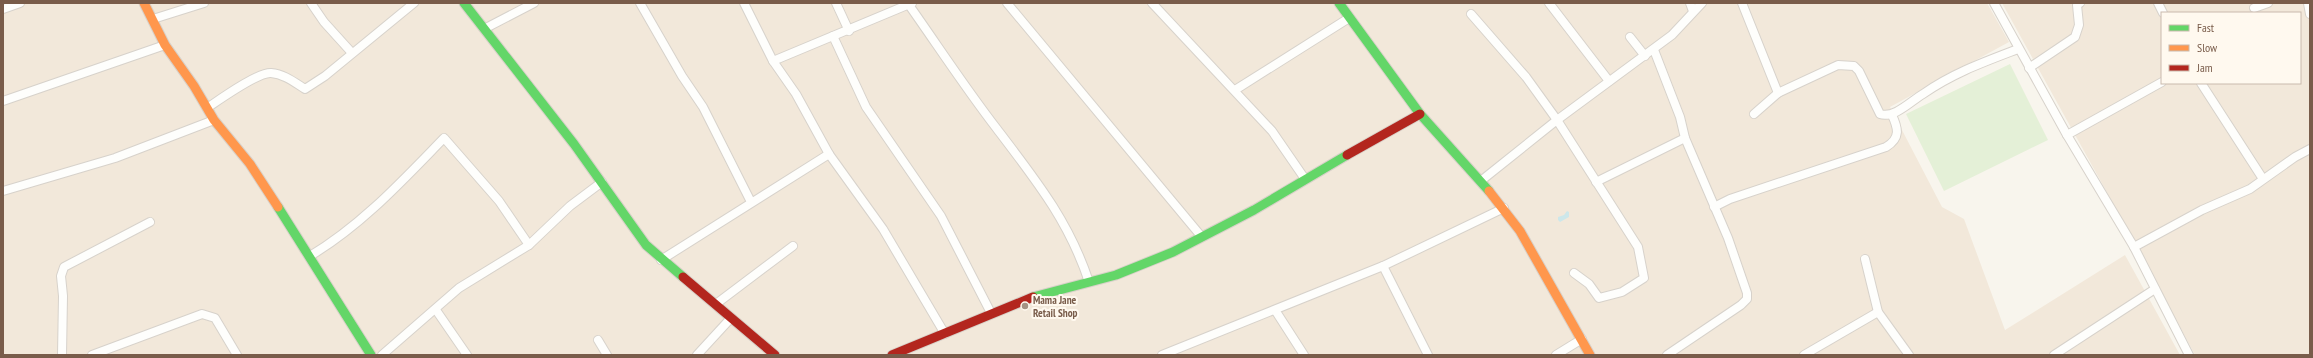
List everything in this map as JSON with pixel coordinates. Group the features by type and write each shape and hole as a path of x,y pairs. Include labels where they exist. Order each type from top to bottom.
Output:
{"street":[{"path":"3,9 20,3"},
{"path":"144,3 153,18 165,45 190,80 214,120 250,164 310,256 371,355"},
{"path":"153,18 204,3"},
{"path":"312,3 324,22 352,53"},
{"path":"207,108 252,80 270,73 286,77 304,89 325,76 414,3"},
{"path":"464,3 602,182 626,219 661,260 716,304 775,355"},
{"path":"484,29 534,3"},
{"path":"640,3 682,76 703,107 751,202"},
{"path":"744,3 773,61 796,94 829,154 883,229 946,334"},
{"path":"836,3 849,31"},
{"path":"1007,3 1201,236"},
{"path":"1152,3 1272,131 1304,179"},
{"path":"1338,3 1420,114 1482,180 1520,230 1590,355"},
{"path":"1549,3 1609,81"},
{"path":"1482,180 1557,120 1654,50 1672,35 1692,7 1702,3"},
{"path":"1742,3 1778,93"},
{"path":"1994,3 2018,49 2067,135 2134,247 2189,355"},
{"path":"2030,68 2075,37 2078,25 2077,4 2080,3"},
{"path":"2158,3 2162,12"},
{"path":"2254,8 2268,3"},
{"path":"2308,3 2310,14"},
{"path":"773,61 833,36 849,31 910,4 997,130 1017,153 1066,226 1081,258 1089,282"},
{"path":"1471,14 1526,77 1557,120 1638,247 1644,278 1622,292 1599,298 1589,284 1574,273"},
{"path":"1235,90 1349,18"},
{"path":"833,36 866,107 941,216 991,313"},
{"path":"1630,37 1645,56"},
{"path":"3,101 165,45"},
{"path":"1754,114 1778,93 1838,65 1854,66 1859,70 1880,114 1892,114 1946,78 1968,67 2018,49"},
{"path":"1654,50 1680,117 1685,138 1745,286 1747,300 1667,355"},
{"path":"2067,135 2161,83"},
{"path":"2202,84 2263,179"},
{"path":"892,355 946,334 991,313 1043,293 1116,275 1173,252 1201,236 1254,210 1304,179 1420,114"},
{"path":"1714,207 1730,199 1886,147 1893,143 1897,135 1898,128 1892,114"},
{"path":"3,191 115,158 214,120"},
{"path":"310,256 344,234 379,204 444,138 499,201 530,245"},
{"path":"1596,182 1685,138"},
{"path":"2134,247 2202,210 2250,189 2295,157 2310,149"},
{"path":"661,260 829,154"},
{"path":"382,355 436,310 459,288 530,245 570,206 602,182"},
{"path":"1162,355 1383,266 1504,208"},
{"path":"62,355 63,296 61,276 64,267 150,222"},
{"path":"716,304 793,246"},
{"path":"1865,259 1878,312 1909,355"},
{"path":"1383,266 1428,355"},
{"path":"2054,355 2155,289"},
{"path":"436,310 467,355"},
{"path":"1276,310 1304,355"},
{"path":"1804,355 1878,312"},
{"path":"92,355 202,314 215,318 237,355"},
{"path":"697,355 731,318"},
{"path":"1556,355 1582,339"},
{"path":"598,340 607,355"}],"shaded area":[{"path":"3,3 1987,3 2009,42 1890,107 1942,207 1964,219 2005,330 2125,255 2180,355 3,355"},
{"path":"2002,3 2310,3 2310,355 2195,355"}],"green space":[{"path":"2010,64 2048,140 1944,191 1906,114"}],"water":[{"path":"1567,211 1569,212 1569,217 1560,222 1558,217 1564,215"}],"traffic: fast":[{"path":"464,3 574,144 646,245 683,277"},
{"path":"1339,3 1420,114 1489,191"},
{"path":"1033,297 1116,275 1173,252 1254,210 1347,155"},
{"path":"278,207 371,355"}],"traffic: slow":[{"path":"144,3 165,45 194,86 214,120 250,164 278,207"},
{"path":"1489,191 1520,231 1590,355"}],"traffic: jam":[{"path":"1347,155 1420,114"},
{"path":"683,277 775,355"},
{"path":"892,355 1033,297"}],"place":[{"name":"Mama Jane Retail Shop","path":"1025,306"}]}
